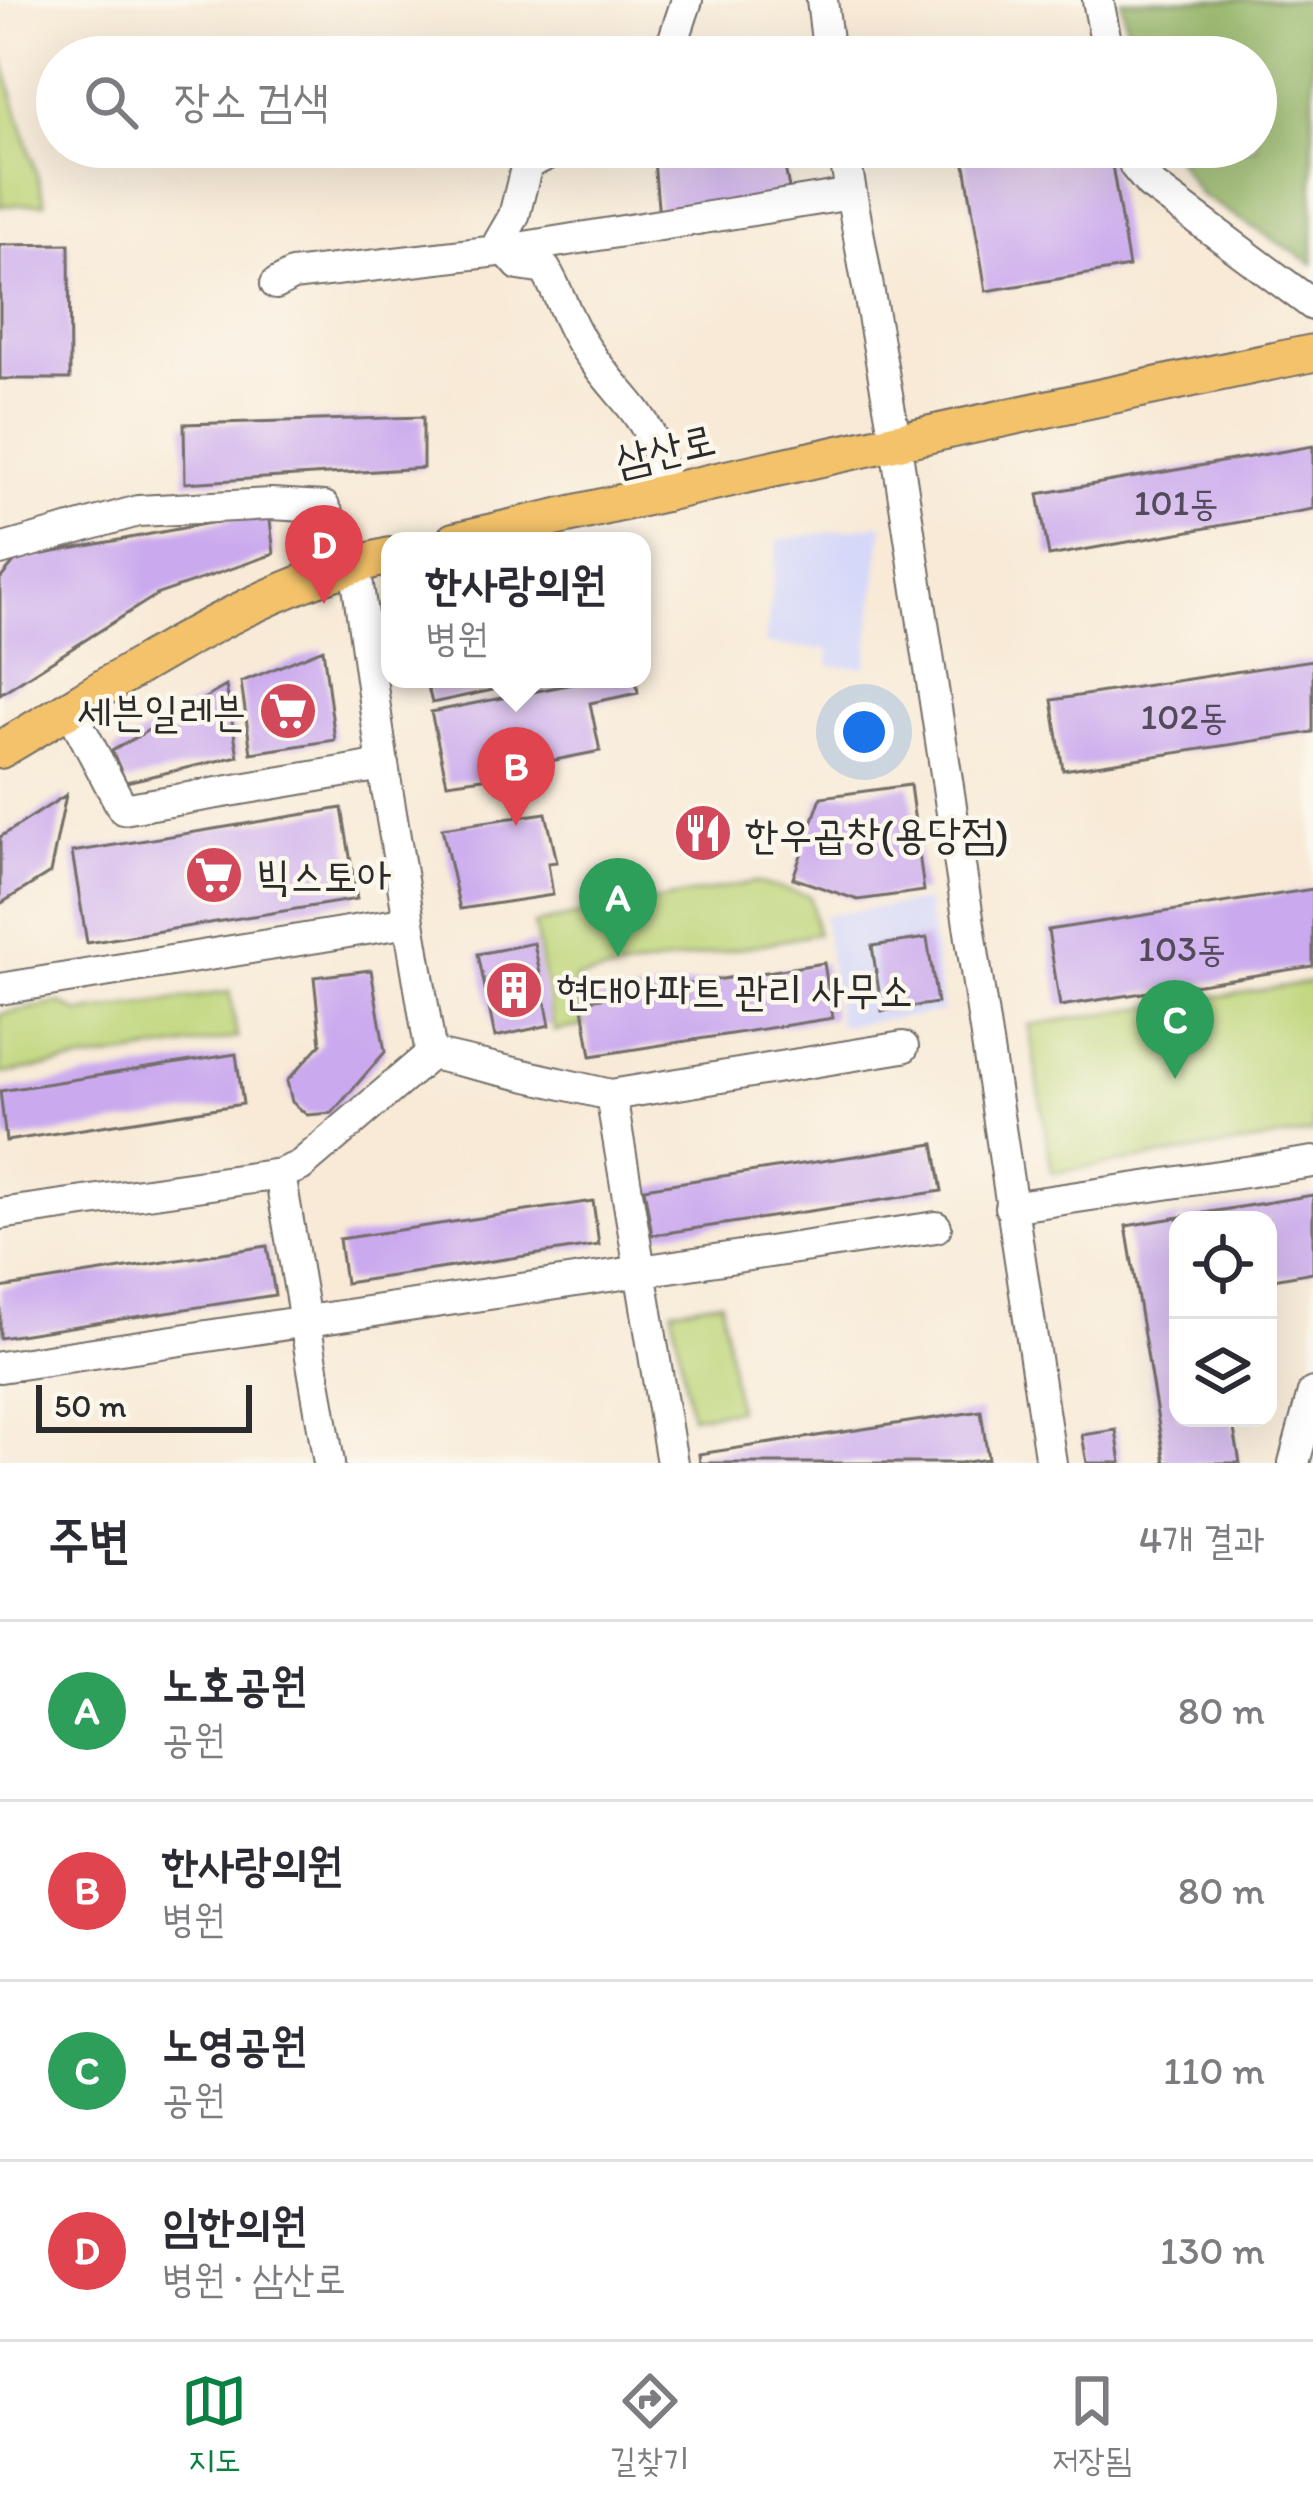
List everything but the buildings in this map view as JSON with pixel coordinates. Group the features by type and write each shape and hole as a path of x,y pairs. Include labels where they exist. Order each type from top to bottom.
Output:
{"main road":[{"name":"삼산로","path":"496,532 895,440 1313,353"},
{"path":"0,750 256,602 372,560"}],"street":[{"path":"675,36 687,0"},
{"path":"822,0 826,36"},
{"path":"1098,0 1105,36"},
{"path":"517,168 514,216 500,242 519,266 545,269 586,350 638,410 661,454 665,496"},
{"path":"846,168 895,440 1051,1463"},
{"path":"1137,168 1150,184 1313,305"},
{"path":"276,284 292,275 506,250 851,194"},
{"path":"0,550 138,511 271,504 324,507 372,560 383,765 430,1054"},
{"path":"70,710 123,809 383,765"},
{"path":"0,989 409,922"},
{"path":"430,1054 611,1095 903,1047"},
{"path":"0,1214 280,1174 300,1166 430,1054"},
{"path":"611,1095 672,1463"},
{"path":"1010,1207 1313,1162"},
{"path":"280,1174 329,1463"},
{"path":"0,1367 936,1227"},
{"path":"1294,1463 1313,1393"}],"shaded area":[{"path":"883,524 866,667 829,666 829,650 765,644 778,540"},
{"path":"927,901 943,1012 839,1026 823,915"}],"green space":[{"path":"1121,0 1313,0 1313,264 1199,194 1182,168 1277,168 1277,36 1129,36"},
{"path":"0,51 45,203 0,206"},
{"path":"754,882 810,896 817,934 575,979 583,1026 554,1031 534,924"},
{"path":"1313,982 1313,1133 1052,1173 1029,1025"},
{"path":"230,992 237,1038 0,1074 0,1014 60,1003 80,1013"},
{"path":"721,1301 737,1410 691,1416 672,1309"}],"place":[{"name":"임한의원","path":"324,604"},
{"name":"세븐일레븐","path":"288,711"},
{"name":"한사랑의원","path":"516,826"},
{"name":"한우곱창(용당점)","path":"703,833"},
{"name":"빅스토아","path":"214,875"},
{"name":"노호공원","path":"618,957"},
{"name":"현대아파트 관리 사무소","path":"514,990"},
{"name":"노영공원","path":"1175,1079"}]}
